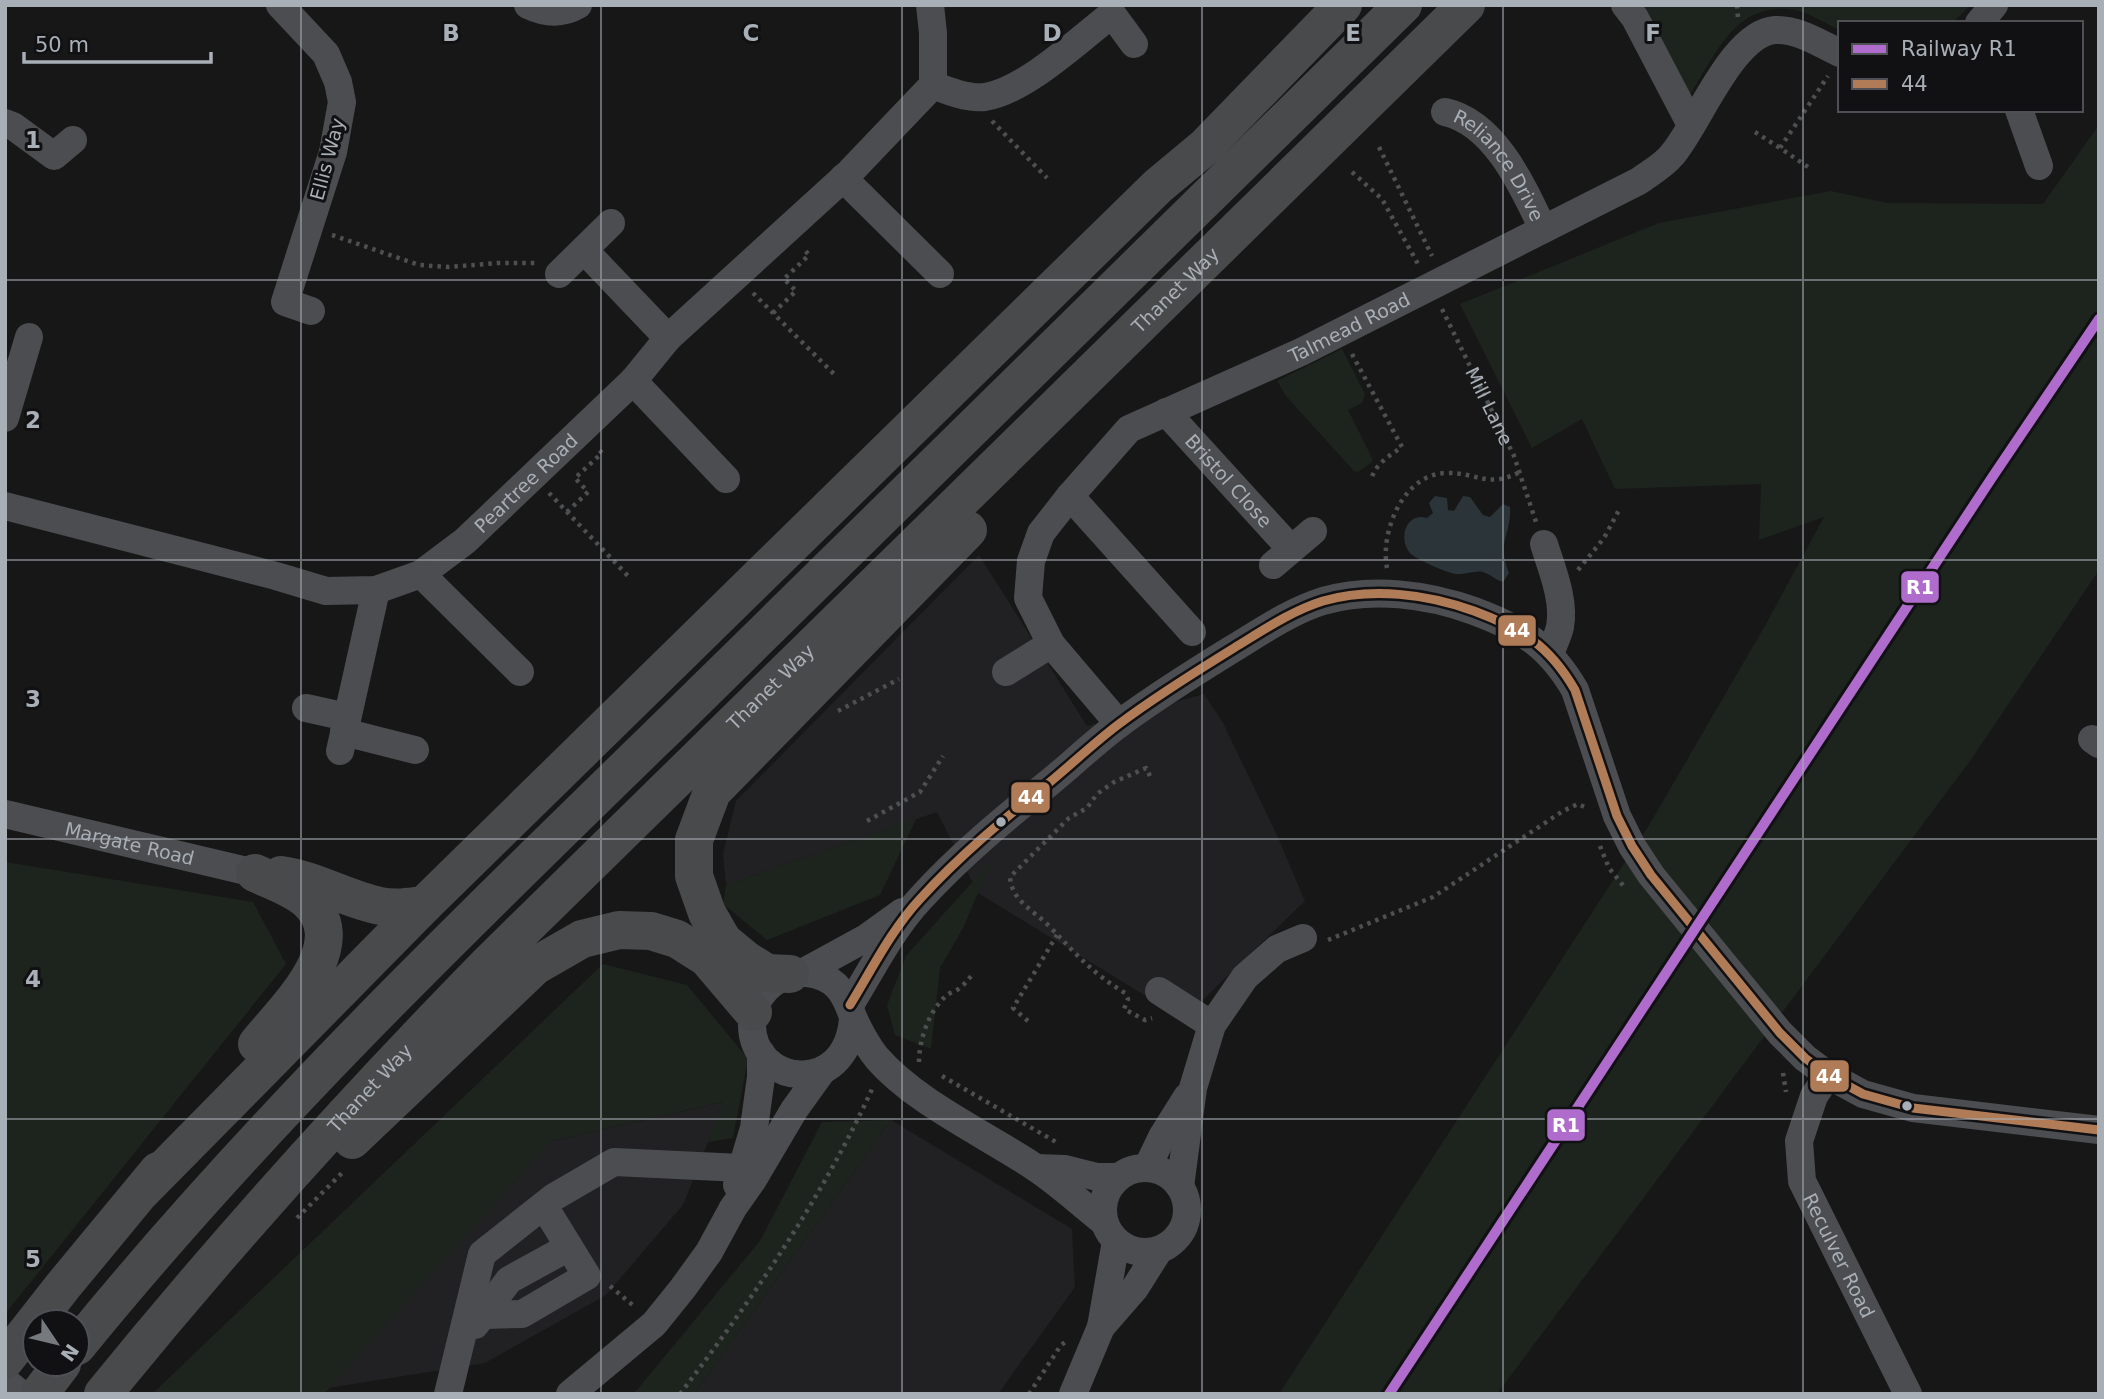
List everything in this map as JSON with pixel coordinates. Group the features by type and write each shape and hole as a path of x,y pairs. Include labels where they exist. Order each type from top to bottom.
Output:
{"highway":[{"path":"142,1191 424,905 1158,186 1286,43 1306,5"},
{"path":"1158,186 1206,146 1343,5"},
{"path":"91,1330 205,1197 333,1059 608,785 1403,5"},
{"name":"Thanet Way","path":"103,1394 202,1275 358,1098 487,965 1465,5"},
{"path":"796,973 767,973 746,960 723,941 706,914 694,876 694,840 712,792 1121,373 1181,286"},
{"path":"255,873 310,881 382,906 424,905"},
{"path":"5,1360 142,1191 318,965 324,933 316,911 297,894 255,873"},
{"path":"202,1275 320,1175 351,1141 535,966 582,939 619,930 651,930 677,939 707,958 753,1012"},
{"path":"39,1394 51,1378"}],"street":[{"name":"Ellis Way","path":"280,5 326,54 338,82 342,102 333,152 285,302 312,311"},
{"path":"528,5 541,11 558,12 578,5"},
{"path":"930,5 933,85 967,96 985,97 1009,89 1030,77 1110,10 1134,44"},
{"path":"1625,5 1635,18 1691,125"},
{"path":"1981,21 1994,5"},
{"name":"Talmead Road","path":"1119,724 1051,644 1028,598 1031,561 1041,533 1069,496 1129,429 1247,378 1639,181 1673,154 1727,68 1749,40 1771,30 1800,33 1836,61"},
{"name":"Peartree Road","path":"5,506 326,591 376,590 421,574 465,541 633,381 668,338 844,178 933,85"},
{"name":"Reliance Drive","path":"1445,112 1469,120 1488,138 1520,181 1543,229"},
{"path":"2020,112 2039,166"},
{"path":"5,123 13,125 54,156 73,140"},
{"path":"844,178 940,274"},
{"path":"559,274 611,223"},
{"path":"584,250 668,338"},
{"path":"5,418 12,372 29,337"},
{"path":"633,381 726,479"},
{"name":"Bristol Close","path":"1166,412 1282,557 1313,531"},
{"path":"1069,496 1192,632"},
{"path":"1541,538 1559,596 1560,627 1550,654"},
{"path":"421,574 520,672"},
{"path":"343,733 376,590"},
{"path":"733,1209 741,1168 754,1128 761,1077 761,1053 751,1027 753,1012 766,988 778,979 796,973 866,938 918,901 1000,821 1119,724 1217,659 1286,617 1322,601 1392,594 1428,598 1503,621 1520,630 1550,654 1576,690 1617,816 1632,846 1651,875 1780,1033 1805,1058 1828,1075 1863,1094 1913,1108 2099,1130"},
{"path":"1006,672 1051,644"},
{"path":"306,708 343,733 415,750"},
{"name":"Margate Road","path":"5,814 255,873"},
{"path":"570,1394 654,1324 709,1252 794,1110 826,1069 844,1054 852,1037 852,1012 882,952 918,901"},
{"path":"1180,1187 1193,1088 1212,1026 1245,977 1277,949 1303,937"},
{"path":"796,973 817,975 831,981 843,992 876,1057 903,1080 1036,1168 1136,1250 1158,1250"},
{"path":"1161,1003 1212,1026"},
{"path":"761,1053 773,1065 788,1073 805,1075 826,1069 866,1072 903,1080"},
{"name":"Reculver Road","path":"1828,1075 1814,1096 1799,1140 1802,1181 1908,1394"},
{"path":"1147,1168 1162,1137 1193,1088"},
{"path":"448,1394 482,1254 554,1197 614,1162 741,1168"},
{"path":"1036,1168 1065,1169 1097,1177 1119,1177"},
{"path":"1073,1394 1101,1327 1110,1231 1103,1205 1108,1189 1119,1177 1136,1169 1147,1168 1166,1173 1180,1187 1186,1201 1184,1223 1171,1242 1158,1250 1135,1288 1101,1327"},
{"path":"463,1337 484,1315 509,1280 569,1247 544,1206"},
{"path":"5,1381 21,1394"}],"path":[{"path":"1780,148 1836,61"},
{"path":"967,96 1048,178"},
{"path":"1755,132 1808,167"},
{"path":"1379,148 1431,255 1435,283"},
{"path":"1352,172 1381,200 1435,283"},
{"path":"307,227 419,265 449,267 547,262 559,274"},
{"path":"773,313 796,291 785,279 809,254 786,230"},
{"path":"735,275 836,376"},
{"name":"Mill Lane","path":"1435,283 1520,472 1541,538"},
{"path":"1339,332 1402,447 1375,469 1371,480"},
{"path":"567,512 588,492 575,478 602,453 581,430"},
{"path":"1392,594 1385,561 1386,533 1400,504 1419,482 1446,472 1498,481 1520,472"},
{"path":"531,477 628,576"},
{"path":"1559,596 1604,538 1619,510"},
{"path":"834,713 899,679"},
{"path":"867,821 920,792 943,756"},
{"path":"1150,776 1146,768 1115,782 1097,794 1087,808 1069,818 1010,877 1010,886 1017,899 1087,967 1125,993 1128,999 1124,1009 1145,1020 1161,1003"},
{"path":"1303,937 1315,946 1433,897 1552,817 1578,804 1592,810 1602,822 1617,816"},
{"path":"1028,1021 1013,1008 1057,935"},
{"path":"903,1080 935,1011 947,995 961,987 973,974"},
{"path":"680,1394 769,1271 834,1167 873,1087 903,1080 1057,1143"},
{"path":"290,1225 347,1167"},
{"path":"608,1285 654,1324"}],"shaded area":[{"path":"1639,5 1971,5 1954,21 1838,21 1838,29 1795,10 1774,9 1757,13 1742,22 1730,34 1689,96"},
{"path":"2099,125 2099,570 1970,761 1497,1394 1279,1394 1651,822 1766,624 1824,517 1759,540 1761,484 1615,489 1582,419 1532,448 1460,304 1659,223 1831,191 1887,203 2043,204"},
{"path":"1342,349 1365,394 1362,403 1348,410 1372,458 1372,462 1358,472 1354,471 1286,396 1277,381"},
{"path":"1435,496 1447,498 1448,510 1454,511 1463,496 1470,497 1483,515 1490,517 1503,504 1510,507 1504,545 1509,573 1503,582 1483,572 1452,573 1411,554 1405,541 1406,528 1414,519 1427,518 1433,513 1429,503"},
{"path":"979,555 1087,726 1204,694 1223,723 1276,833 1305,901 1183,1019 978,893 937,812 726,885 723,854 736,801"},
{"path":"916,819 880,895 767,940 723,904 726,885"},
{"path":"992,860 963,928 940,968 931,1049 895,1035 887,1005 906,956"},
{"path":"5,862 253,902 286,964 5,1314"},
{"path":"603,964 687,985 748,1059 733,1138 708,1142 723,1102 551,1141 324,1394 152,1394"},
{"path":"724,1102 683,1205 606,1295 485,1363 328,1388 551,1141"},
{"path":"891,1120 1072,1229 1075,1287 998,1394 694,1394"},
{"path":"891,1120 694,1394 630,1394 636,1391 760,1241 822,1122"}],"rail line":[{"name":"R1","path":"1389,1394 2099,319"}],"transit line":[{"name":"44","path":"850,1005 900,923 935,883 999,824 1119,724 1205,666 1300,610 1342,597 1399,594 1437,600 1491,618 1533,640 1555,661 1575,690 1617,816 1632,846 1651,875 1780,1033 1805,1058 1828,1075 1863,1094 1913,1108 2099,1130"}]}
